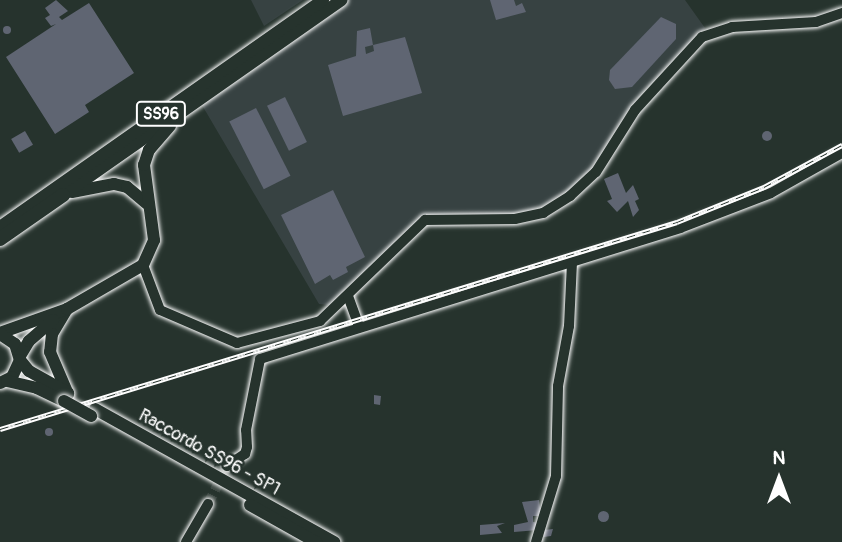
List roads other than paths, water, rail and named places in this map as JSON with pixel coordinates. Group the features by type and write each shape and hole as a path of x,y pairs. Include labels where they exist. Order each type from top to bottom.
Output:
{"highway":[{"path":"0,239 63,195"}],"main road":[{"name":"SS96","path":"0,227 323,0"},
{"name":"SS96","path":"63,195 341,0"},
{"path":"66,397 3,382 35,335 67,309 143,265 155,240 143,175 149,150 183,111"},
{"path":"63,195 114,184 139,194 150,206"},
{"path":"0,334 67,309"},
{"path":"66,397 50,352 52,334 67,309"},
{"path":"0,334 15,344 29,371 66,397"},
{"name":"Raccordo SS96 - SP1","path":"66,397 334,542"},
{"name":"Raccordo SS96 - SP1","path":"93,412 316,542"}],"street":[{"path":"143,265 160,310 237,343 320,321 425,220 515,219 542,213 569,196 596,173 635,110 702,37 732,27 816,22 842,13"},
{"path":"227,466 245,454 246,430 260,359 732,209 842,153"},
{"path":"536,542 556,476 558,386 569,326 572,262"},
{"path":"348,296 359,327"},
{"path":"186,542 208,504"}],"tunnel":[{"path":"208,504 227,466"}],"railway":[{"path":"0,429 677,222 764,187 842,145"}]}
